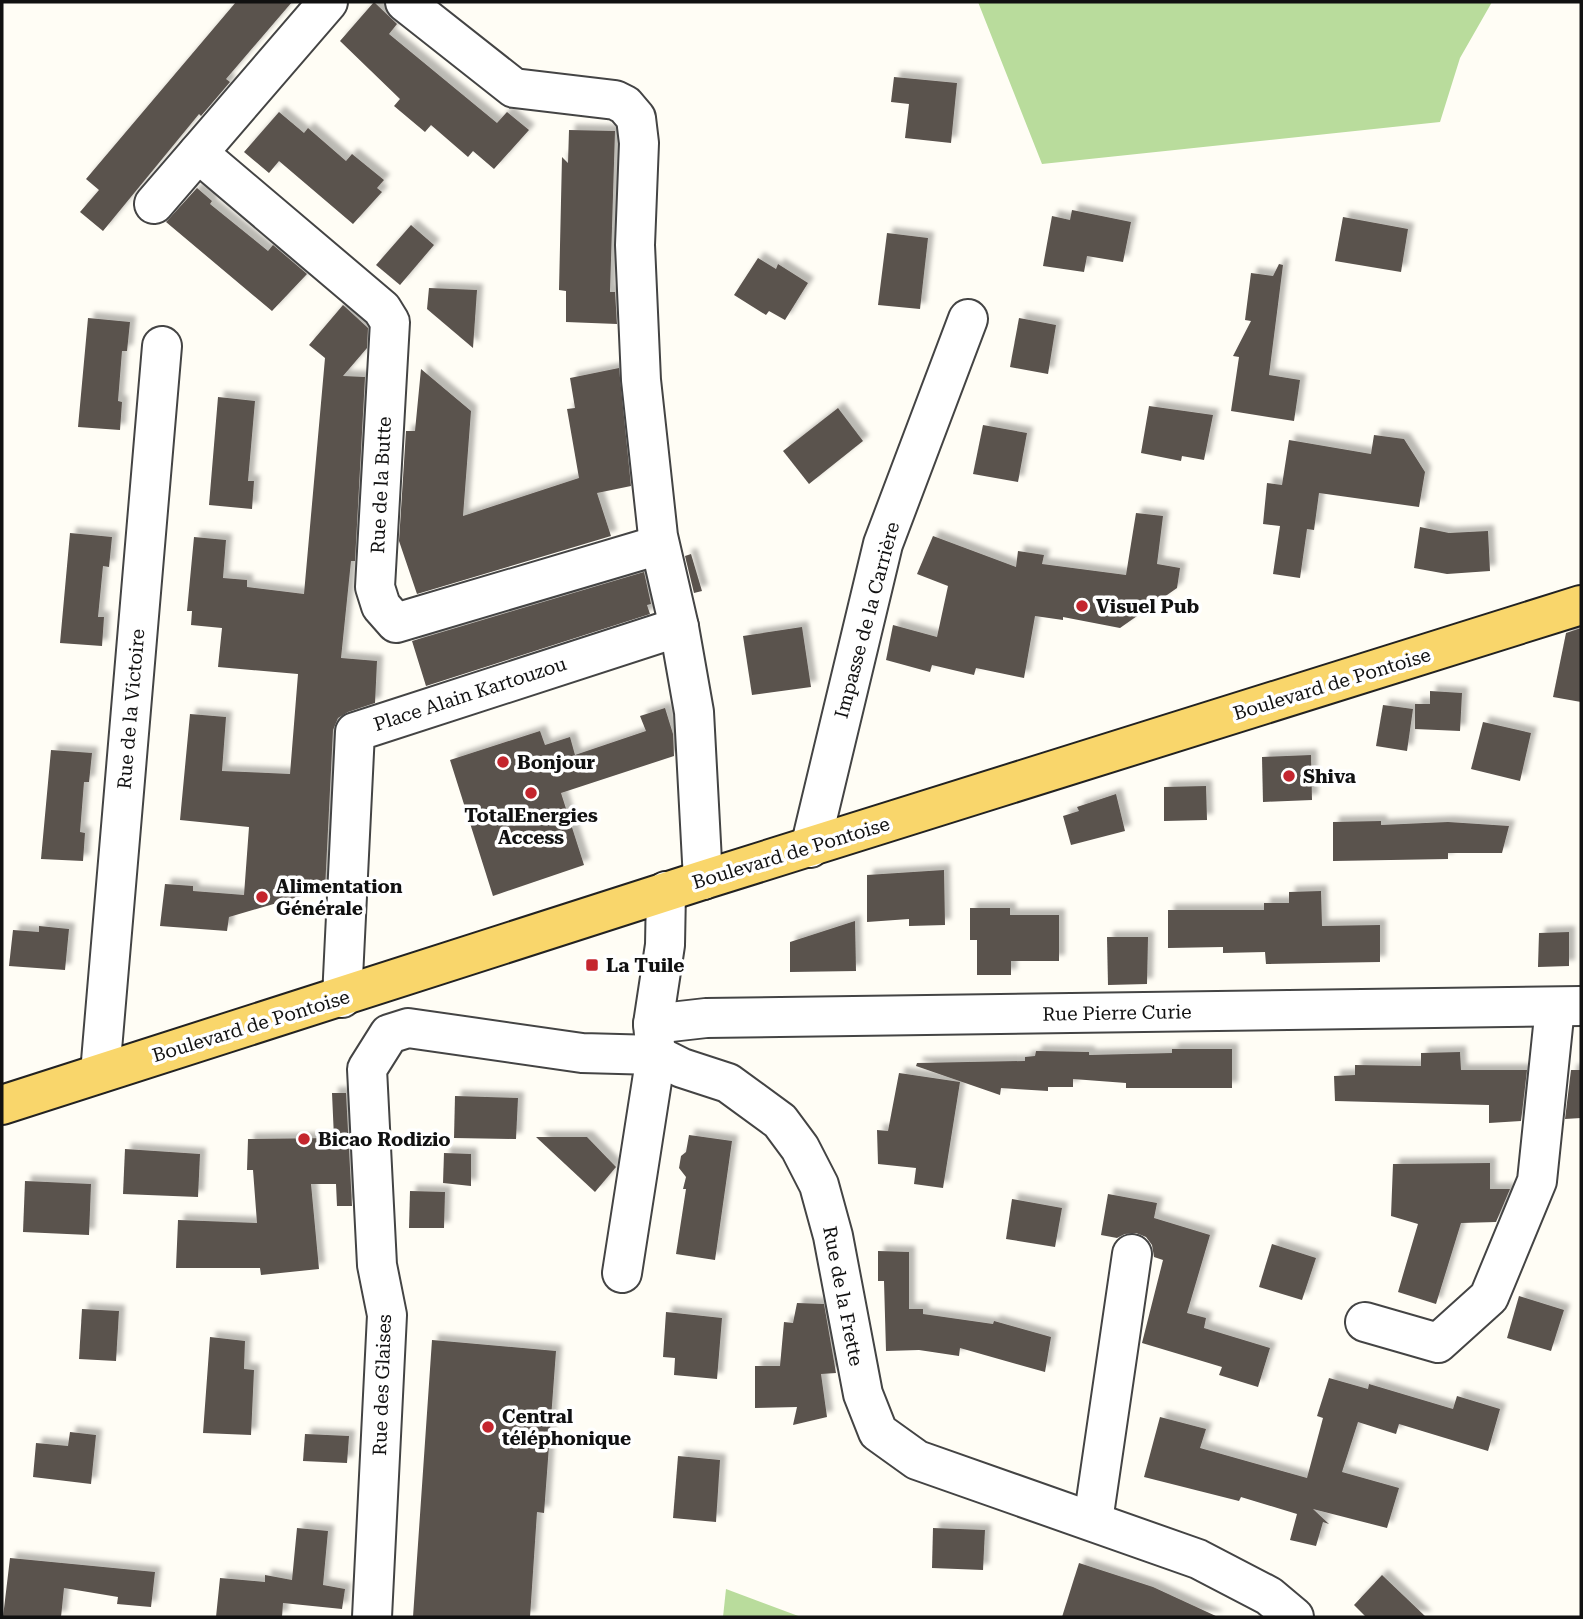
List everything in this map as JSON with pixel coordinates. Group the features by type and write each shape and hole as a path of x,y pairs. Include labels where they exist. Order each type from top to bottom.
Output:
{"main road":[{"name":"Boulevard de Pontoise","path":"2,1105 342,998 666,891 1581,605"}],"street":[{"path":"154,204 328,2"},
{"path":"405,2 514,88 615,100 625,105 636,118 639,143 635,245 641,380 659,545 679,626 694,712 703,880"},
{"name":"Rue de la Butte","path":"198,153 382,309 390,321 375,587 381,606 396,623 659,545"},
{"name":"Impasse de la Carrière","path":"810,848 883,544 968,319"},
{"name":"Rue de la Victoire","path":"100,1073 162,346"},
{"name":"Place Alain Kartouzou","path":"342,998 355,732 679,626"},
{"path":"622,1273 655,1039 665,945 666,891"},
{"path":"1365,1322 1438,1343 1489,1297 1537,1181 1568,1007"},
{"name":"Rue Pierre Curie","path":"655,1039 720,1018 1568,1007"},
{"name":"Rue de la Frette","path":"389,1034 408,1028 582,1053 655,1039 682,1068 728,1083 755,1100 780,1121 800,1148 819,1185 833,1236 863,1394 878,1432 918,1460 1198,1559 1272,1610"},
{"name":"Rue des Glaises","path":"372,1617 387,1315 377,1265 367,1069 389,1034"},
{"path":"1093,1521 1132,1254"}],"green space":[{"path":"978,2 1492,2 1460,58 1440,122 1042,164"},
{"path":"726,1589 801,1617 723,1617"}],"building":[{"path":"236,2 292,2 226,79 230,82 201,116 199,114 103,231 80,212 99,190 86,179"},
{"path":"374,2 397,24 389,34 497,123 507,112 529,130 494,169 473,151 468,157 431,125 425,132 394,106 400,99 340,41"},
{"path":"894,77 957,83 951,143 905,138 909,104 891,102"},
{"path":"279,112 304,133 308,128 346,161 352,154 384,180 377,188 382,192 353,224 279,161 269,173 244,152"},
{"path":"569,130 615,131 610,292 615,292 617,324 566,322 566,291 559,290 562,157 568,163"},
{"path":"197,188 212,201 210,204 268,251 273,245 307,274 272,311 166,222"},
{"path":"1072,210 1131,222 1123,262 1087,256 1084,272 1043,266 1052,216 1070,220"},
{"path":"1343,217 1408,229 1401,272 1335,261"},
{"path":"411,225 434,245 400,285 376,265"},
{"path":"887,233 928,238 920,309 878,305"},
{"path":"758,258 776,269 778,264 808,283 785,320 769,311 766,315 734,295"},
{"path":"1279,264 1283,265 1269,375 1300,380 1294,421 1231,411 1239,357 1233,356 1251,321 1245,320 1251,273 1273,276"},
{"path":"429,288 477,290 473,348 427,309"},
{"path":"343,305 368,328 367,348 343,376 365,377 355,561 351,561 341,658 377,661 375,703 338,718 333,730 325,889 229,917 227,931 160,926 165,884 193,886 193,891 244,895 249,827 180,820 190,714 226,717 222,771 290,774 298,674 218,667 222,628 191,625 192,611 187,611 194,537 226,540 223,578 247,580 247,587 304,594 325,358 309,345"},
{"path":"88,318 130,322 127,351 122,351 118,401 122,402 120,430 78,427"},
{"path":"1019,318 1056,325 1048,374 1010,367"},
{"path":"619,368 631,486 597,493 611,536 417,594 399,541 406,431 415,431 421,369 471,411 463,516 579,478 567,409 575,408 570,378"},
{"path":"218,397 255,401 248,481 254,481 252,509 209,505"},
{"path":"1149,406 1213,415 1204,460 1182,456 1181,461 1141,453"},
{"path":"838,408 863,441 809,484 783,451"},
{"path":"983,425 1027,433 1018,482 973,474"},
{"path":"1374,435 1404,439 1425,472 1419,507 1319,493 1314,530 1307,529 1300,578 1273,574 1280,526 1263,524 1267,483 1282,485 1289,440 1371,454"},
{"path":"1136,513 1163,516 1157,564 1180,568 1177,588 1120,628 1063,617 1063,620 1035,616 1024,678 976,668 974,675 932,665 930,672 886,660 893,625 937,637 948,586 917,574 933,536 1016,567 1018,551 1044,555 1042,564 1126,575"},
{"path":"1420,527 1449,533 1488,531 1490,571 1447,574 1414,568"},
{"path":"70,533 112,537 109,567 103,566 98,617 104,617 102,646 60,643"},
{"path":"691,554 702,591 694,593 685,556"},
{"path":"644,572 651,604 647,605 650,614 426,686 412,641"},
{"path":"802,627 811,687 752,695 743,636"},
{"path":"1581,628 1581,702 1553,697 1566,633"},
{"path":"1430,691 1462,693 1460,731 1415,729 1415,704 1430,704"},
{"path":"1383,705 1413,709 1407,751 1376,746"},
{"path":"665,708 673,734 674,756 561,793 584,865 493,896 450,760 540,731 545,745 570,737 575,755 646,731 640,716"},
{"path":"1483,722 1531,733 1520,781 1471,769"},
{"path":"51,750 92,753 89,782 84,782 80,832 85,833 83,861 41,859"},
{"path":"1311,755 1312,800 1263,802 1262,757"},
{"path":"1206,786 1207,820 1164,821 1164,787"},
{"path":"1116,794 1125,831 1071,845 1063,816 1079,811 1077,807"},
{"path":"1381,821 1381,825 1448,822 1509,826 1502,853 1448,853 1448,859 1333,861 1333,822"},
{"path":"944,870 945,925 909,926 909,919 867,922 867,875"},
{"path":"1321,891 1322,926 1380,925 1380,962 1266,964 1265,952 1223,953 1223,947 1168,948 1168,910 1264,910 1264,903 1289,903 1289,892"},
{"path":"970,908 1010,908 1010,915 1059,915 1059,961 1011,961 1011,975 977,975 977,940 970,940"},
{"path":"855,921 856,971 790,972 790,942"},
{"path":"39,926 69,929 65,970 9,966 13,930 39,932"},
{"path":"1569,932 1569,966 1538,967 1539,933"},
{"path":"1107,937 1148,937 1147,984 1108,985"},
{"path":"1172,1049 1232,1049 1232,1088 1126,1088 1126,1083 1073,1079 1073,1087 1048,1087 1048,1091 1001,1088 1000,1095 916,1066 917,1063 1025,1061 1025,1057 1035,1056 1036,1051 1089,1052 1089,1055 1172,1053"},
{"path":"1460,1052 1461,1070 1527,1070 1521,1121 1489,1123 1489,1105 1335,1101 1334,1076 1355,1075 1355,1065 1421,1066 1421,1053"},
{"path":"1571,1070 1581,1070 1581,1118 1565,1119"},
{"path":"899,1073 960,1082 943,1188 914,1184 916,1168 878,1164 877,1130 888,1131"},
{"path":"332,1093 346,1093 352,1206 337,1206 336,1184 311,1184 319,1269 261,1275 260,1268 176,1268 178,1220 257,1223 253,1170 247,1170 248,1139 334,1138"},
{"path":"455,1096 518,1098 516,1139 454,1138"},
{"path":"689,1135 732,1141 715,1260 676,1254 686,1189 683,1189 686,1177 679,1168"},
{"path":"536,1137 587,1137 616,1167 595,1192"},
{"path":"125,1149 200,1154 198,1197 123,1194"},
{"path":"444,1153 471,1154 471,1186 443,1183"},
{"path":"1490,1163 1490,1189 1510,1189 1496,1222 1461,1223 1436,1304 1398,1292 1418,1224 1391,1216 1393,1164"},
{"path":"25,1181 91,1184 89,1235 23,1232"},
{"path":"410,1191 445,1192 444,1228 409,1228"},
{"path":"1108,1194 1157,1203 1154,1218 1210,1235 1187,1313 1206,1318 1204,1328 1270,1348 1258,1387 1219,1375 1222,1367 1142,1343 1163,1260 1154,1257 1152,1245 1146,1237 1136,1233 1117,1238 1101,1235"},
{"path":"1012,1199 1062,1208 1055,1247 1006,1239"},
{"path":"1272,1244 1316,1258 1302,1300 1259,1287"},
{"path":"878,1251 909,1252 909,1309 923,1309 923,1314 993,1324 994,1321 1051,1337 1045,1372 960,1348 959,1356 919,1350 886,1351 884,1281 878,1281"},
{"path":"1519,1296 1564,1310 1551,1351 1507,1338"},
{"path":"797,1303 824,1304 836,1373 821,1374 827,1417 793,1425 797,1407 755,1408 755,1366 780,1366 784,1322 793,1323"},
{"path":"82,1309 119,1311 116,1361 79,1359"},
{"path":"666,1312 722,1318 717,1379 674,1375 675,1358 663,1357"},
{"path":"210,1337 245,1341 244,1369 254,1370 251,1435 203,1433"},
{"name":"Central téléphonique","path":"432,1340 556,1351 544,1513 537,1512 530,1617 413,1617"},
{"path":"1329,1378 1368,1389 1369,1384 1453,1409 1457,1396 1500,1409 1488,1451 1399,1424 1396,1434 1358,1422 1342,1472 1399,1488 1387,1528 1313,1509 1329,1524 1323,1522 1316,1546 1290,1540 1297,1514 1241,1497 1239,1501 1144,1477 1160,1417 1206,1429 1200,1448 1307,1478 1323,1418 1317,1416"},
{"path":"70,1432 96,1435 91,1484 33,1477 36,1443 68,1446"},
{"path":"305,1434 349,1436 347,1463 303,1461"},
{"path":"678,1456 720,1460 716,1522 673,1518"},
{"path":"297,1528 328,1531 323,1585 345,1589 342,1609 283,1603 282,1617 216,1617 220,1578 265,1582 265,1575 292,1580"},
{"path":"933,1528 985,1530 983,1570 932,1568"},
{"path":"10,1558 155,1572 151,1607 117,1604 118,1597 64,1588 61,1617 3,1617"},
{"path":"1079,1563 1153,1587 1218,1617 1062,1617"},
{"path":"1382,1575 1426,1617 1366,1617 1354,1605"}],"place":[{"name":"Visuel Pub","path":"1082,606"},
{"name":"Bonjour","path":"503,762"},
{"name":"Shiva","path":"1289,776"},
{"name":"TotalEnergies Access","path":"531,793"},
{"name":"Alimentation Générale","path":"262,897"},
{"name":"La Tuile","path":"592,965"},
{"name":"Bicao Rodizio","path":"304,1139"},
{"name":"Central téléphonique","path":"488,1427"}]}
